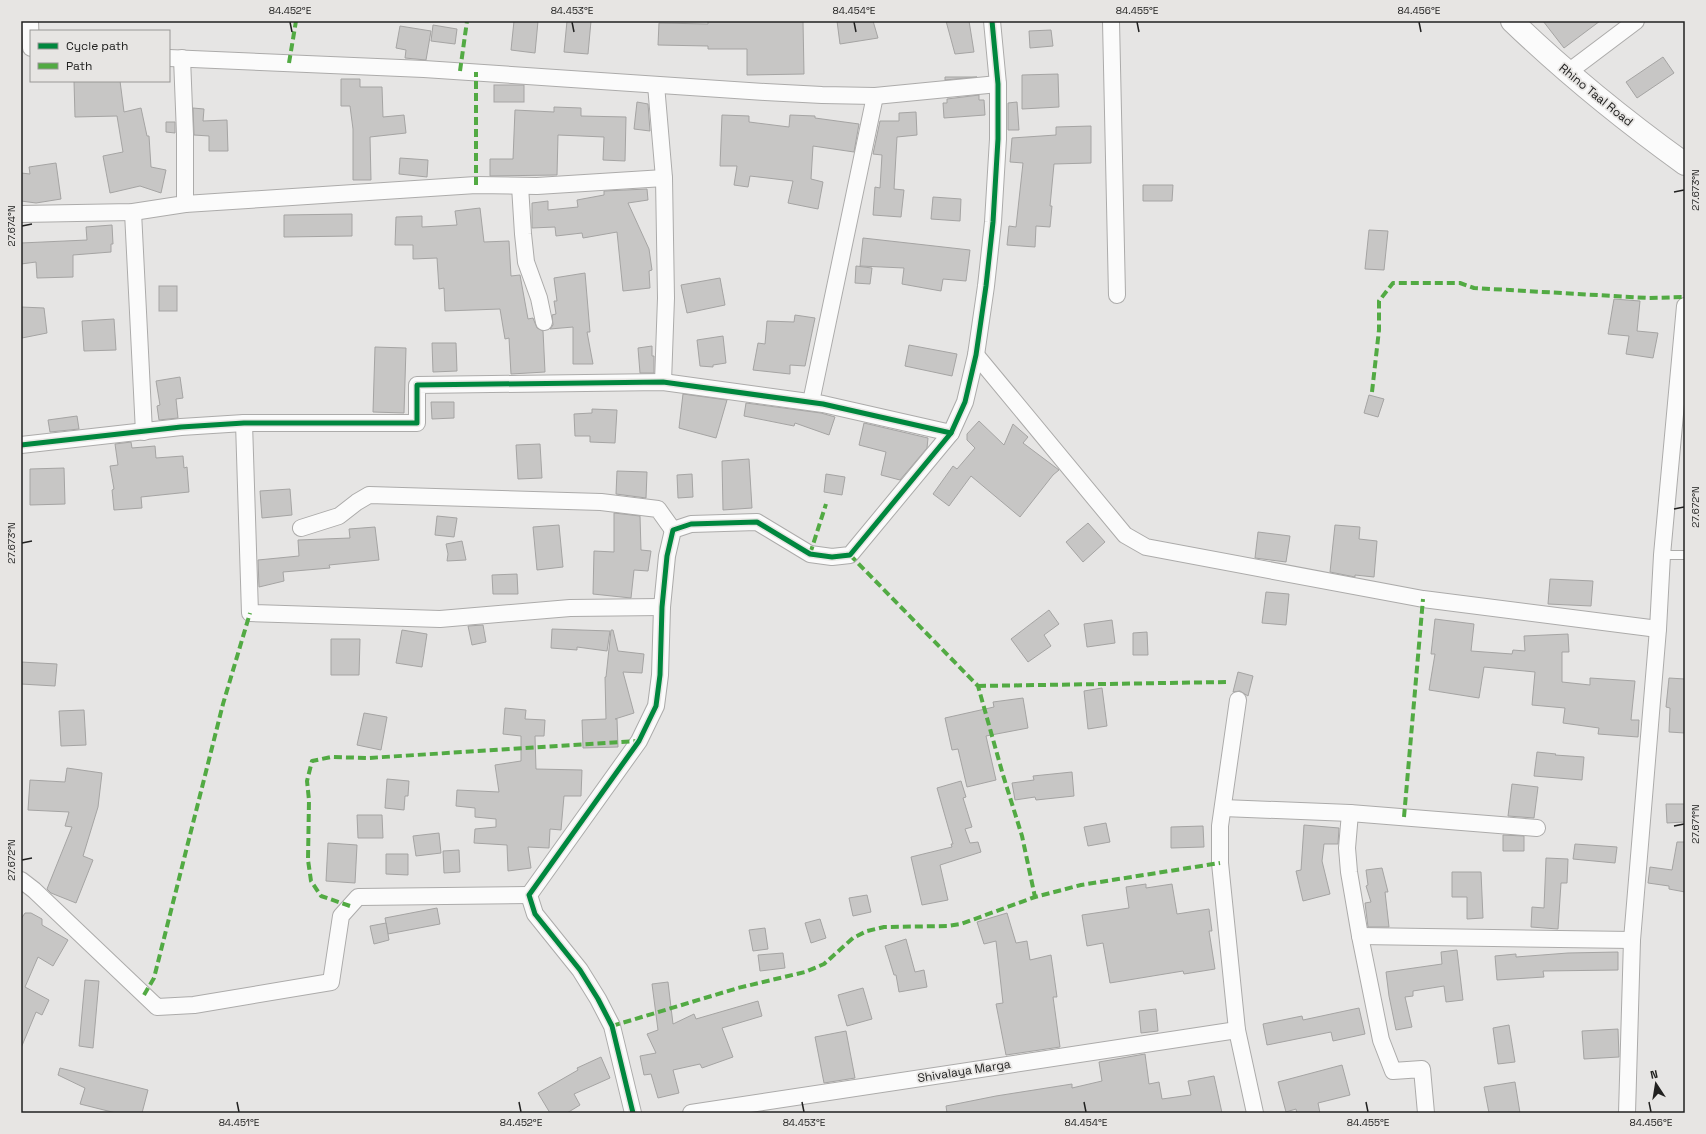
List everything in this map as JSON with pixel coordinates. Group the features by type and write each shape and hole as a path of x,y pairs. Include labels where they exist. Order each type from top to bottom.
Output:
{"street":[{"path":"673,530 691,524 757,522 810,554 832,557 850,555 951,433 965,402 976,355 993,222 998,139 998,84 992,21"},
{"path":"1111,21 1117,295"},
{"name":"Rhino Taal Road","path":"1512,21 1567,73 1646,136 1685,164"},
{"path":"1567,73 1636,21"},
{"path":"185,204 186,134 175,58 424,69 765,92 875,96 998,84"},
{"path":"656,85 664,178 666,298 663,382"},
{"path":"812,402 875,96"},
{"path":"21,214 133,212 185,204 476,186 537,186 664,178"},
{"path":"520,186 526,262 539,298 544,322"},
{"path":"133,212 144,432"},
{"path":"1628,1113 1632,940 1658,629 1662,555 1685,306"},
{"path":"976,355 1125,535 1146,547 1424,599 1658,629"},
{"path":"21,445 181,427 244,423 417,423 417,385 663,382 812,402 951,433"},
{"path":"244,423 250,613 440,619 570,608 662,607"},
{"path":"301,528 339,516 357,502 370,495 601,502 639,506 658,509 673,530 667,556 662,607 660,675 656,706 639,741 529,895"},
{"path":"1238,700 1220,826 1220,863 1237,1030 1255,1113"},
{"path":"1223,808 1350,813 1537,828"},
{"path":"1350,813 1347,848 1349,872 1360,936 1384,1046 1393,1071 1422,1069 1426,1113"},
{"path":"21,880 34,890 157,1007 194,1005 331,982 341,916 358,897 529,895"},
{"path":"529,895 535,914 580,970 598,999 612,1026 633,1113"},
{"path":"1360,936 1632,940"},
{"name":"Shivalaya Marga","path":"691,1113 1237,1030"}],"lane":[{"path":"1662,555 1685,555"}],"building":[{"path":"514,21 538,21 535,53 511,50"},
{"path":"567,21 591,21 588,54 564,52"},
{"path":"708,21 803,21 804,74 747,75 747,49 708,49 708,46 658,45 659,23 708,24"},
{"path":"837,21 873,21 878,38 840,44"},
{"path":"946,21 969,21 974,52 955,54"},
{"path":"1543,21 1600,21 1564,48"},
{"path":"433,25 457,29 455,44 431,41"},
{"path":"400,26 431,31 426,60 405,58 406,50 396,48"},
{"path":"1051,30 1053,46 1030,48 1029,31"},
{"path":"1663,57 1674,73 1637,98 1626,82"},
{"path":"1058,74 1059,107 1022,109 1022,75"},
{"path":"945,77 977,77 945,80"},
{"path":"341,79 360,79 360,87 382,87 383,117 404,115 406,133 370,137 371,180 353,180 353,129 350,106 341,106"},
{"path":"74,82 120,82 124,112 141,108 147,136 149,136 151,167 166,170 161,193 140,186 110,193 103,156 123,152 117,116 75,117"},
{"path":"494,85 524,85 524,102 494,102"},
{"path":"979,95 979,100 984,100 985,115 944,118 943,103 947,103 947,99"},
{"path":"637,102 648,104 650,131 634,129"},
{"path":"1017,102 1019,130 1008,130 1008,103"},
{"path":"554,107 581,108 581,116 626,117 625,161 603,160 604,137 558,135 557,175 490,176 490,159 513,159 515,110 554,112"},
{"path":"193,108 204,109 203,121 227,120 228,151 209,151 209,136 194,135"},
{"path":"916,112 917,135 897,137 894,189 904,190 901,217 873,215 875,187 880,188 882,155 873,154 880,121 899,121 899,113"},
{"path":"722,115 749,116 749,122 789,127 790,115 815,116 815,118 859,124 854,152 813,146 811,179 823,182 818,209 788,203 793,181 750,176 748,187 734,185 737,166 720,166"},
{"path":"166,122 175,122 175,133 166,132"},
{"path":"1091,126 1091,163 1054,164 1050,206 1052,206 1050,227 1036,226 1035,247 1007,245 1009,226 1016,227 1023,163 1010,162 1012,138 1056,135 1056,127"},
{"path":"400,158 428,160 427,177 399,174"},
{"path":"56,163 61,199 36,203 21,201 21,173 30,174 29,167"},
{"path":"1143,185 1173,185 1172,201 1143,201"},
{"path":"647,189 648,200 628,203 649,249 652,270 649,271 650,288 623,291 617,232 583,238 582,233 556,236 555,227 532,228 532,203 548,201 548,210 578,207 577,200 604,195 604,191"},
{"path":"933,197 961,199 960,221 931,219"},
{"path":"480,208 484,242 509,241 511,276 520,275 528,319 533,318 537,328 543,331 545,372 511,374 509,338 505,339 500,309 445,311 444,288 439,289 437,258 413,259 413,245 395,245 396,217 422,216 422,227 457,225 455,211"},
{"path":"352,214 352,236 284,237 284,215"},
{"path":"112,225 113,244 111,244 111,252 73,255 73,277 37,278 36,262 21,264 21,243 87,240 86,227"},
{"path":"1369,230 1388,231 1384,270 1365,269"},
{"path":"863,238 970,250 966,281 943,279 941,291 902,284 904,268 860,266"},
{"path":"856,266 872,268 870,284 855,283"},
{"path":"585,273 590,332 587,332 593,364 573,364 573,327 550,329 553,325 552,315 556,314 554,301 557,301 554,278"},
{"path":"720,278 725,305 687,313 681,285"},
{"path":"159,286 177,286 177,311 159,311"},
{"path":"1614,299 1640,301 1637,331 1658,333 1653,358 1626,354 1629,336 1608,334"},
{"path":"21,307 44,308 47,333 22,338"},
{"path":"795,315 815,318 805,366 790,365 790,374 753,370 758,343 765,344 767,321 794,322"},
{"path":"114,319 116,350 84,351 82,321"},
{"path":"723,336 726,363 713,365 713,367 700,366 697,340"},
{"path":"432,343 456,343 457,371 433,372"},
{"path":"909,345 957,354 952,376 905,366"},
{"path":"652,346 652,356 654,356 654,373 640,373 638,348"},
{"path":"375,347 406,348 404,413 373,412"},
{"path":"180,377 183,398 176,399 178,418 159,420 157,406 160,405 156,381"},
{"path":"683,394 727,400 716,438 679,428"},
{"path":"1369,395 1384,399 1378,417 1364,413"},
{"path":"431,402 454,402 454,418 432,419"},
{"path":"746,403 821,413 835,417 829,435 795,423 794,426 744,416"},
{"path":"592,409 617,410 615,443 590,442 590,436 575,436 574,414 592,413"},
{"path":"77,416 79,429 50,432 48,420"},
{"path":"979,421 1004,445 1013,424 1028,437 1023,443 1059,470 1053,475 1020,517 971,476 949,506 933,494 953,466 957,469 975,448 967,440 967,434"},
{"path":"864,423 928,438 927,448 900,480 881,475 886,452 859,445"},
{"path":"131,442 132,448 155,446 156,458 183,456 184,468 187,467 189,492 141,497 142,508 114,510 112,490 114,489 110,466 118,465 115,444"},
{"path":"540,444 542,478 518,479 516,445"},
{"path":"749,459 752,508 723,510 722,461"},
{"path":"64,468 65,504 30,505 30,469"},
{"path":"617,471 647,472 646,498 616,494"},
{"path":"692,474 693,497 678,498 677,475"},
{"path":"826,474 845,477 842,495 824,492"},
{"path":"290,489 292,515 262,518 260,491"},
{"path":"614,513 640,516 641,550 651,551 648,571 634,570 631,598 593,594 594,551 614,552"},
{"path":"437,516 457,518 454,537 435,535"},
{"path":"1088,523 1105,542 1083,562 1066,542"},
{"path":"559,525 563,567 537,570 533,527"},
{"path":"1335,525 1360,527 1359,539 1377,541 1374,577 1355,575 1355,577 1330,572"},
{"path":"375,527 379,560 329,565 330,568 283,572 284,581 259,587 258,560 299,556 298,540 350,538 349,529"},
{"path":"1258,532 1290,536 1286,562 1255,558"},
{"path":"462,541 466,560 447,561 448,554 446,544"},
{"path":"517,574 518,594 493,594 492,575"},
{"path":"1550,579 1593,581 1591,606 1548,604"},
{"path":"1266,592 1289,594 1286,625 1262,623"},
{"path":"1049,610 1059,624 1044,635 1051,646 1028,662 1011,639"},
{"path":"1435,619 1474,624 1471,651 1512,654 1513,650 1525,651 1524,636 1568,634 1569,652 1562,652 1562,682 1590,685 1590,678 1635,681 1631,720 1639,720 1638,737 1598,734 1599,728 1563,723 1565,708 1532,705 1535,672 1484,667 1479,698 1429,690 1435,654 1431,654"},
{"path":"1112,620 1115,643 1087,647 1084,624"},
{"path":"483,625 486,642 472,645 468,626"},
{"path":"552,629 610,631 607,651 577,647 577,650 551,648"},
{"path":"402,630 427,634 422,667 396,663"},
{"path":"611,630 613,630 618,651 644,654 642,673 623,672 634,713 615,719 617,719 618,747 583,748 582,720 606,719 605,677"},
{"path":"1147,632 1148,655 1133,655 1133,633"},
{"path":"331,639 360,639 359,675 331,675"},
{"path":"21,662 57,664 55,686 21,684"},
{"path":"1238,672 1253,676 1248,696 1240,691 1233,692"},
{"path":"1669,678 1685,679 1685,733 1669,732 1670,708 1666,707"},
{"path":"1102,688 1107,726 1088,729 1084,691"},
{"path":"1023,698 1028,728 986,736 996,780 967,787 958,749 952,750 945,718 994,707 993,702"},
{"path":"505,708 526,710 525,719 545,720 544,736 535,736 536,769 582,770 581,796 564,796 561,830 550,829 549,848 528,847 531,868 508,871 507,845 474,843 475,829 496,827 496,819 475,817 475,808 456,806 457,790 499,792 495,765 521,761 521,736 503,734"},
{"path":"84,710 86,745 61,746 59,711"},
{"path":"364,713 387,717 381,750 357,745"},
{"path":"1537,752 1584,757 1582,780 1534,776"},
{"path":"67,768 102,773 98,807 83,856 93,860 76,903 51,893 47,889 72,827 65,826 69,812 28,810 30,780 65,782"},
{"path":"1072,772 1074,796 1036,800 1035,797 1015,800 1012,783 1034,780 1033,776"},
{"path":"387,779 409,781 408,796 405,796 404,810 385,808"},
{"path":"961,781 966,797 963,798 972,827 965,829 970,843 978,842 981,852 940,865 948,900 922,905 911,857 952,847 951,844 953,844 937,788"},
{"path":"1512,784 1538,787 1534,818 1508,816"},
{"path":"1666,804 1685,804 1685,822 1667,823"},
{"path":"357,815 382,815 383,838 358,838"},
{"path":"1106,823 1110,842 1088,846 1084,827"},
{"path":"1304,825 1339,828 1338,844 1324,844 1322,861 1330,894 1303,901 1296,871 1301,870"},
{"path":"1203,826 1204,847 1171,848 1171,827"},
{"path":"439,833 441,853 416,856 413,836"},
{"path":"1503,835 1524,836 1524,851 1503,851"},
{"path":"1677,842 1685,842 1685,892 1669,889 1669,886 1648,883 1650,867 1672,870"},
{"path":"328,843 357,845 355,883 326,881"},
{"path":"1575,844 1617,847 1615,863 1573,859"},
{"path":"459,850 460,872 444,873 443,851"},
{"path":"386,854 408,854 408,875 386,874"},
{"path":"1546,858 1568,859 1567,883 1561,883 1558,929 1531,927 1532,907 1544,908"},
{"path":"1382,868 1388,892 1385,892 1389,927 1368,927 1365,903 1371,902 1366,886 1368,885 1366,870"},
{"path":"1452,872 1481,872 1483,918 1467,919 1467,897 1452,897"},
{"path":"1146,884 1146,888 1172,884 1177,914 1209,909 1212,931 1209,931 1215,969 1184,974 1183,971 1110,983 1103,943 1087,946 1082,915 1129,908 1126,887"},
{"path":"867,895 871,912 853,916 849,898"},
{"path":"437,908 440,924 388,934 385,918"},
{"path":"25,913 31,913 42,919 42,925 68,940 53,966 38,957 25,987 49,1000 42,1015 36,1012 21,1048 21,919"},
{"path":"1007,913 1016,943 1027,941 1030,960 1051,955 1057,997 1053,997 1060,1047 1006,1055 996,1004 1003,1003 996,941 984,944 977,922"},
{"path":"820,919 826,938 811,943 805,923"},
{"path":"386,923 389,940 374,944 370,926"},
{"path":"765,928 768,949 753,951 749,930"},
{"path":"906,939 915,972 924,970 927,987 899,992 896,975 894,975 885,946"},
{"path":"1457,950 1463,1000 1446,1002 1444,986 1413,991 1413,996 1405,997 1412,1027 1396,1030 1386,972 1442,964 1441,952"},
{"path":"1618,952 1618,970 1543,971 1544,977 1497,980 1495,956 1516,954 1516,957 1568,953"},
{"path":"783,953 785,968 760,971 758,955"},
{"path":"85,980 99,981 93,1048 79,1046"},
{"path":"668,982 673,1024 694,1014 696,1019 758,1001 762,1016 722,1028 733,1057 702,1068 700,1064 673,1070 679,1093 658,1098 651,1074 644,1075 640,1056 656,1053 647,1034 658,1030 652,984"},
{"path":"863,988 872,1019 847,1026 838,995"},
{"path":"1359,1008 1365,1034 1333,1041 1331,1032 1267,1045 1263,1024 1302,1016 1303,1020"},
{"path":"1156,1009 1158,1031 1141,1033 1139,1011"},
{"path":"1509,1025 1515,1062 1498,1064 1493,1028"},
{"path":"1618,1029 1619,1057 1584,1059 1582,1031"},
{"path":"846,1031 855,1078 824,1083 815,1037"},
{"path":"1145,1054 1149,1084 1159,1082 1162,1099 1191,1095 1188,1081 1214,1076 1222,1113 947,1113 946,1106 996,1096 1072,1084 1072,1088 1102,1081 1099,1062"},
{"path":"601,1057 610,1078 574,1094 580,1105 567,1113 550,1113 538,1093 578,1070 577,1068"},
{"path":"1342,1065 1350,1095 1318,1103 1320,1113 1297,1113 1296,1109 1286,1112 1278,1082"},
{"path":"60,1068 148,1090 142,1113 116,1113 80,1104 85,1088 58,1075"},
{"path":"1515,1082 1520,1113 1489,1113 1484,1087"}],"marked path":[{"path":"289,63 296,21"},
{"path":"460,71 467,21"},
{"path":"476,72 476,185"},
{"path":"1372,392 1379,330 1379,301 1393,283 1460,283 1474,288 1648,298 1685,297"},
{"path":"810,554 826,504"},
{"path":"850,555 978,686 1022,836 1035,897"},
{"path":"1404,817 1423,599"},
{"path":"144,995 154,978 223,704 250,613"},
{"path":"978,686 1228,682"},
{"path":"350,906 321,896 311,881 308,860 309,800 307,781 312,761 331,757 368,758 639,741"},
{"path":"612,1026 738,988 805,972 824,964 853,938 867,931 884,927 947,926 961,924 1035,897 1081,885 1220,863"}],"cycle path":[{"path":"633,1113 612,1026 598,999 580,970 535,914 529,895 639,741 656,706 660,675 662,607 667,556 673,530 691,524 757,522 810,554 832,557 850,555 951,433 965,402 976,355 993,222 998,139 998,84 992,21"},
{"path":"21,445 181,427 244,423 417,423 417,385 663,382 823,404 951,433"}]}
